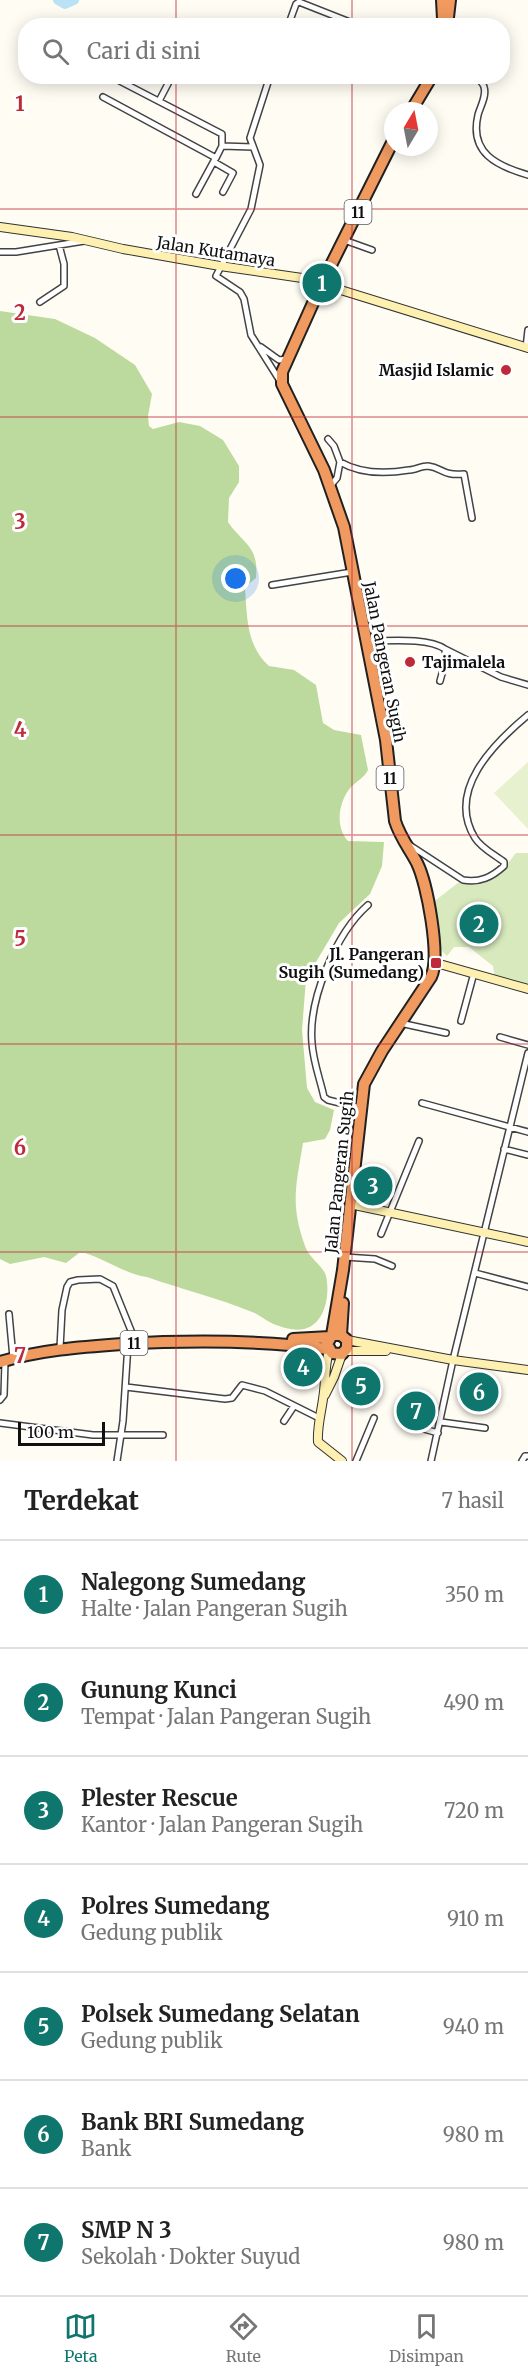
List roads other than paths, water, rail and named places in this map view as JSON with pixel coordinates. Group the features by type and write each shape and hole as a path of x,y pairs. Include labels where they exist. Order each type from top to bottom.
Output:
{"highway":[{"path":"442,0 444,18"},
{"path":"447,18 450,0"},
{"path":"416,102 427,84"},
{"name":"11","path":"282,384 282,372 287,359 386,156"},
{"name":"Jalan Pangeran Sugih","path":"282,384 331,485 345,527 386,740 392,803 399,832 417,864 425,885 436,963 431,977 368,1074 360,1108 343,1270 345,1282 340,1342 327,1341 329,1349"},
{"name":"11","path":"269,1342 329,1349"},
{"name":"11","path":"6,1360 60,1348 132,1344 340,1342"}],"main road":[{"name":"Jalan Kutamaya","path":"0,226 322,283 527,348"},
{"path":"436,963 528,989"},
{"path":"350,1204 528,1242"},
{"path":"324,1396 334,1377 340,1342 528,1370"},
{"path":"329,1349 324,1374 324,1396 319,1418 318,1442 342,1461"}],"street":[{"path":"435,0 442,0"},
{"path":"291,18 299,2 340,18"},
{"path":"126,84 222,134 222,146 196,194"},
{"path":"159,101 166,84"},
{"path":"267,84 250,138 260,165 251,209 216,276 240,292 244,299 247,323 257,345 282,384"},
{"path":"483,84 485,92 477,129 480,146 484,153 500,165 528,175"},
{"path":"103,97 215,160 233,173 223,192"},
{"path":"222,146 253,147"},
{"path":"344,240 372,250"},
{"path":"0,252 16,252 89,241"},
{"path":"40,302 64,286 64,264 59,245"},
{"path":"527,348 528,330"},
{"path":"257,345 277,359 287,359"},
{"path":"328,439 340,462 349,467 378,472 409,471 428,466 448,475 464,474 472,518"},
{"path":"331,485 337,478 340,462"},
{"path":"272,585 352,572"},
{"path":"367,641 427,643 445,649 501,677 528,685"},
{"path":"440,681 446,659 445,649"},
{"path":"404,842 463,880 488,878 504,866 504,862 476,840 466,812 468,795 474,773 509,731 528,715"},
{"path":"360,1108 324,1097 312,1045 312,1026 315,1002 332,960 347,928 368,905"},
{"path":"461,1021 474,973"},
{"path":"400,1023 446,1033"},
{"path":"500,1037 528,1045"},
{"path":"431,1461 453,1360 528,1053"},
{"path":"422,1103 528,1132"},
{"path":"381,1234 388,1211 419,1141"},
{"path":"504,1149 528,1155"},
{"path":"345,1257 375,1259 392,1266"},
{"path":"475,1273 528,1287"},
{"path":"60,1348 62,1310 70,1282 104,1279 113,1286 132,1344 117,1461"},
{"path":"0,1400 4,1395 9,1314"},
{"path":"126,1387 225,1399 232,1398 242,1385 265,1391 319,1418"},
{"path":"284,1421 294,1406"},
{"path":"356,1461 374,1418"},
{"path":"441,1422 485,1428"},
{"path":"0,1423 71,1432 163,1435"},
{"path":"410,1425 438,1433"},
{"path":"522,1461 525,1456 528,1456"}],"waterway":[{"path":"58,0 65,4 74,0"}],"place":[{"name":"Nalegong Sumedang","path":"322,283"},
{"name":"Masjid Islamic","path":"506,370"},
{"name":"Tajimalela","path":"410,662"},
{"name":"Gunung Kunci","path":"479,924"},
{"name":"Jl. Pangeran Sugih (Sumedang)","path":"436,963"},
{"name":"Plester Rescue","path":"373,1186"},
{"name":"Polres Sumedang","path":"303,1367"},
{"name":"Polsek Sumedang Selatan","path":"361,1386"},
{"name":"Bank BRI Sumedang","path":"479,1392"},
{"name":"SMP N 3","path":"416,1411"}]}
